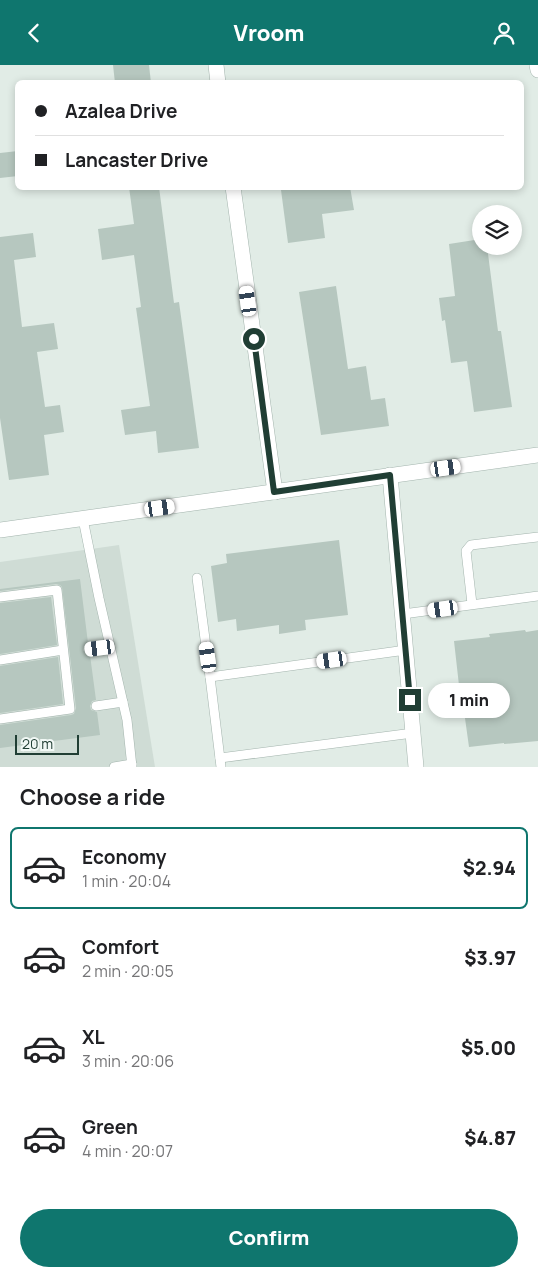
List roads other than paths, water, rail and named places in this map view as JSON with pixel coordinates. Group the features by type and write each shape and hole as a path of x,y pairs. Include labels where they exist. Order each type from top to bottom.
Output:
{"street":[{"path":"216,65 218,80"},
{"path":"537,65 538,70"},
{"path":"233,190 274,492"},
{"path":"0,530 538,455"},
{"path":"390,475 416,767"}],"lane":[{"path":"83,519 127,720 132,766 114,767"},
{"path":"472,605 466,551 471,545 538,537"},
{"path":"197,579 220,763 413,733"},
{"path":"0,597 57,590 70,709 0,719"},
{"path":"402,614 538,596"},
{"path":"89,649 110,647"},
{"path":"0,660 63,650"},
{"path":"210,677 406,650"},
{"path":"96,706 123,702"}]}
